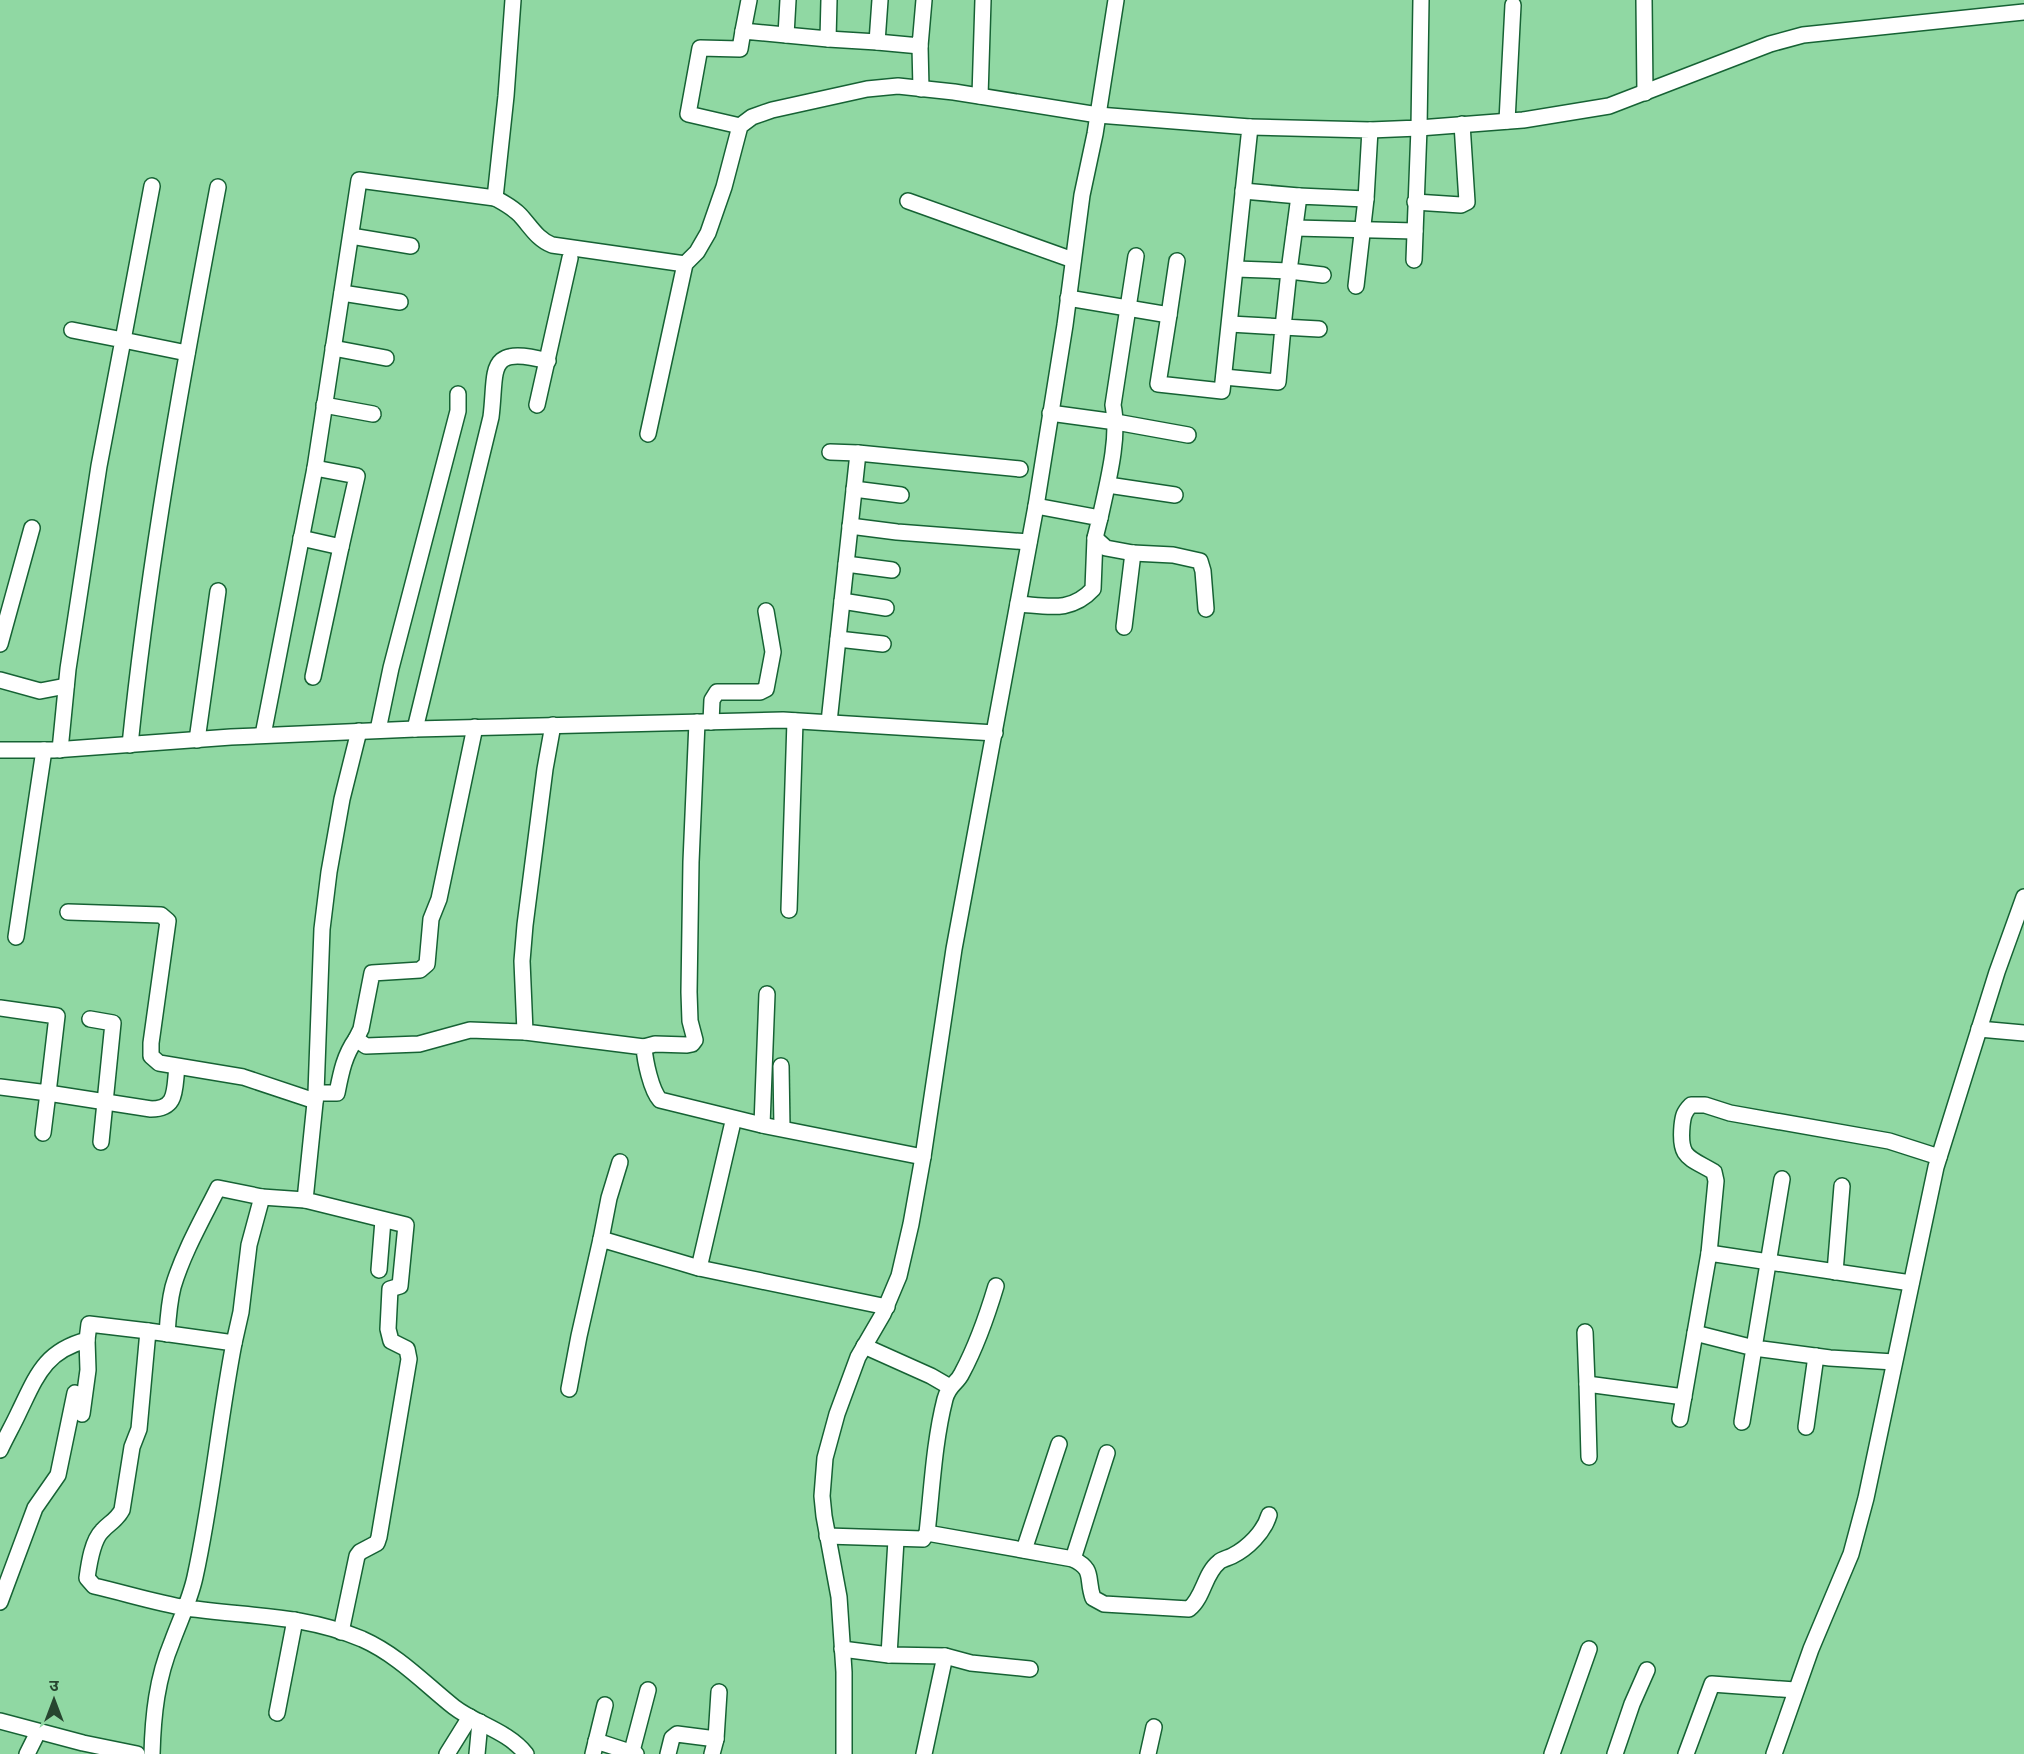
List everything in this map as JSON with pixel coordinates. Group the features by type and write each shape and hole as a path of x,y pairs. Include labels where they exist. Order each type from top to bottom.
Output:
{"street":[{"path":"495,198 513,0"},
{"path":"740,126 688,114 700,48 741,49 749,0"},
{"path":"786,35 788,0"},
{"path":"828,39 830,0"},
{"path":"867,0 880,0 877,42"},
{"path":"921,88 920,46 924,0"},
{"path":"980,96 983,0"},
{"path":"844,1754 844,1672 839,1597 822,1496 825,1458 837,1414 858,1357 887,1307 899,1276 923,1157 952,961 1036,506 1082,195 1098,116 1116,0"},
{"path":"1414,261 1421,0"},
{"path":"1644,0 1645,93"},
{"path":"1507,121 1513,5"},
{"path":"648,434 685,264 697,252 708,232 724,187 740,126 752,117 772,110 867,89 898,86 980,96 1098,116 1250,127 1370,130 1419,128 1507,121 1609,106 1770,44 1803,35 2024,12"},
{"path":"743,31 920,46"},
{"path":"1415,202 1461,205 1467,202 1462,124"},
{"path":"1177,261 1158,384 1222,391 1250,127"},
{"path":"1356,286 1366,199 1370,130"},
{"path":"263,735 315,468 359,180 495,198 509,205 520,215 540,241 552,245 685,264"},
{"path":"60,750 66,686 99,466 152,186"},
{"path":"130,745 140,653 164,491 218,187"},
{"path":"1243,191 1366,199"},
{"path":"1224,377 1278,382 1299,196"},
{"path":"908,201 1073,260"},
{"path":"1295,228 1414,231"},
{"path":"351,236 411,246"},
{"path":"1018,604 1065,607 1076,603 1092,589 1095,538 1108,485 1116,422 1113,405 1136,256"},
{"path":"537,405 570,258"},
{"path":"1236,269 1323,275"},
{"path":"342,293 400,302"},
{"path":"1068,298 1169,315"},
{"path":"1230,324 1319,329"},
{"path":"72,330 187,353"},
{"path":"333,348 386,358"},
{"path":"415,729 491,417 494,371 505,357 514,355 548,361"},
{"path":"378,730 400,633 458,411 458,394"},
{"path":"324,405 373,414"},
{"path":"1050,413 1188,435"},
{"path":"830,452 1020,470"},
{"path":"829,722 858,453"},
{"path":"313,677 357,476 315,468"},
{"path":"1108,485 1175,495"},
{"path":"854,489 902,495"},
{"path":"1036,506 1100,518"},
{"path":"850,526 1029,542"},
{"path":"0,644 32,528"},
{"path":"301,538 340,547"},
{"path":"1095,538 1106,548 1133,553 1173,555 1200,561 1206,609"},
{"path":"1124,627 1133,553"},
{"path":"846,564 892,570"},
{"path":"197,740 218,591"},
{"path":"842,601 886,608"},
{"path":"356,1039 366,1046 419,1044 470,1030 525,1032 644,1047 655,1044 692,1044 695,1040 690,1021 689,992 692,841 704,722 717,692 760,692 766,689 773,652 766,611"},
{"path":"838,639 883,644"},
{"path":"0,680 40,691 66,686"},
{"path":"789,910 795,721"},
{"path":"0,750 60,750 263,735 378,730 704,722 829,722 995,733"},
{"path":"525,1032 522,961 525,925 545,769 553,725"},
{"path":"68,912 161,915 168,921 150,1049 151,1056 159,1063 243,1077 315,1097 337,1093 344,1060 361,1029 372,973 420,970 427,964 431,919 439,899 475,727"},
{"path":"305,1200 315,1097 322,928 342,800 359,731"},
{"path":"16,937 44,750"},
{"path":"1774,1754 1795,1690 1851,1554 1866,1498 1939,1157 1978,1029 2024,897"},
{"path":"762,1125 767,994"},
{"path":"0,1008 57,1016 43,1133"},
{"path":"90,1019 113,1023 101,1142"},
{"path":"1978,1029 2024,1033"},
{"path":"644,1047 648,1072 655,1094 660,1100 762,1125 923,1157"},
{"path":"782,1066 782,1128"},
{"path":"0,1087 163,1109 172,1099 177,1067"},
{"path":"1680,1419 1709,1253 1716,1181 1714,1172 1688,1157 1683,1150 1681,1138 1684,1112 1690,1105 1705,1105 1730,1113 1889,1141 1939,1157"},
{"path":"699,1268 732,1126"},
{"path":"569,1389 609,1198 620,1162"},
{"path":"1742,1422 1782,1179"},
{"path":"1835,1272 1842,1186"},
{"path":"167,1334 173,1287 218,1188 261,1197 305,1200 406,1225 400,1286 390,1289 388,1329 391,1341 407,1349 410,1359 379,1537 377,1543 357,1556 341,1632"},
{"path":"152,1754 153,1713 161,1675 171,1642 186,1608 204,1538 222,1404 241,1312 249,1245 261,1197"},
{"path":"379,1270 383,1220"},
{"path":"601,1239 699,1268 887,1307"},
{"path":"1709,1253 1911,1283"},
{"path":"827,1536 896,1540 923,1539 927,1533 935,1457 945,1399 950,1386 961,1376 984,1325 996,1286"},
{"path":"82,1414 88,1370 89,1324 234,1343"},
{"path":"148,1331 139,1429 132,1447 122,1510 97,1538 87,1578 94,1586 186,1608 295,1620 363,1640 399,1660 454,1707 509,1739 526,1754"},
{"path":"1585,1332 1589,1457"},
{"path":"1695,1333 1754,1348 1894,1362"},
{"path":"0,1450 44,1364 70,1345 87,1340"},
{"path":"864,1346 950,1386"},
{"path":"1806,1427 1816,1356"},
{"path":"1587,1384 1684,1397"},
{"path":"0,1602 34,1508 58,1475 75,1393"},
{"path":"1024,1550 1059,1444"},
{"path":"1073,1559 1107,1454"},
{"path":"927,1533 1073,1559 1085,1565 1089,1573 1093,1598 1104,1604 1188,1609 1197,1603 1211,1573 1219,1562 1234,1556 1255,1538 1266,1527 1269,1515"},
{"path":"889,1655 896,1540"},
{"path":"277,1713 295,1620"},
{"path":"842,1648 889,1655 945,1656 971,1663 1030,1669"},
{"path":"1552,1754 1589,1649"},
{"path":"924,1754 945,1656"},
{"path":"1616,1754 1632,1704 1647,1670"},
{"path":"1686,1754 1712,1684 1795,1690"},
{"path":"605,1705 594,1748 634,1753 648,1690"},
{"path":"712,1754 716,1739 719,1692"},
{"path":"447,1754 475,1720"},
{"path":"475,1720 477,1754"},
{"path":"0,1722 137,1754"},
{"path":"1148,1754 1154,1727"},
{"path":"27,1754 38,1732"},
{"path":"668,1754 672,1738 677,1734 716,1739"}]}
